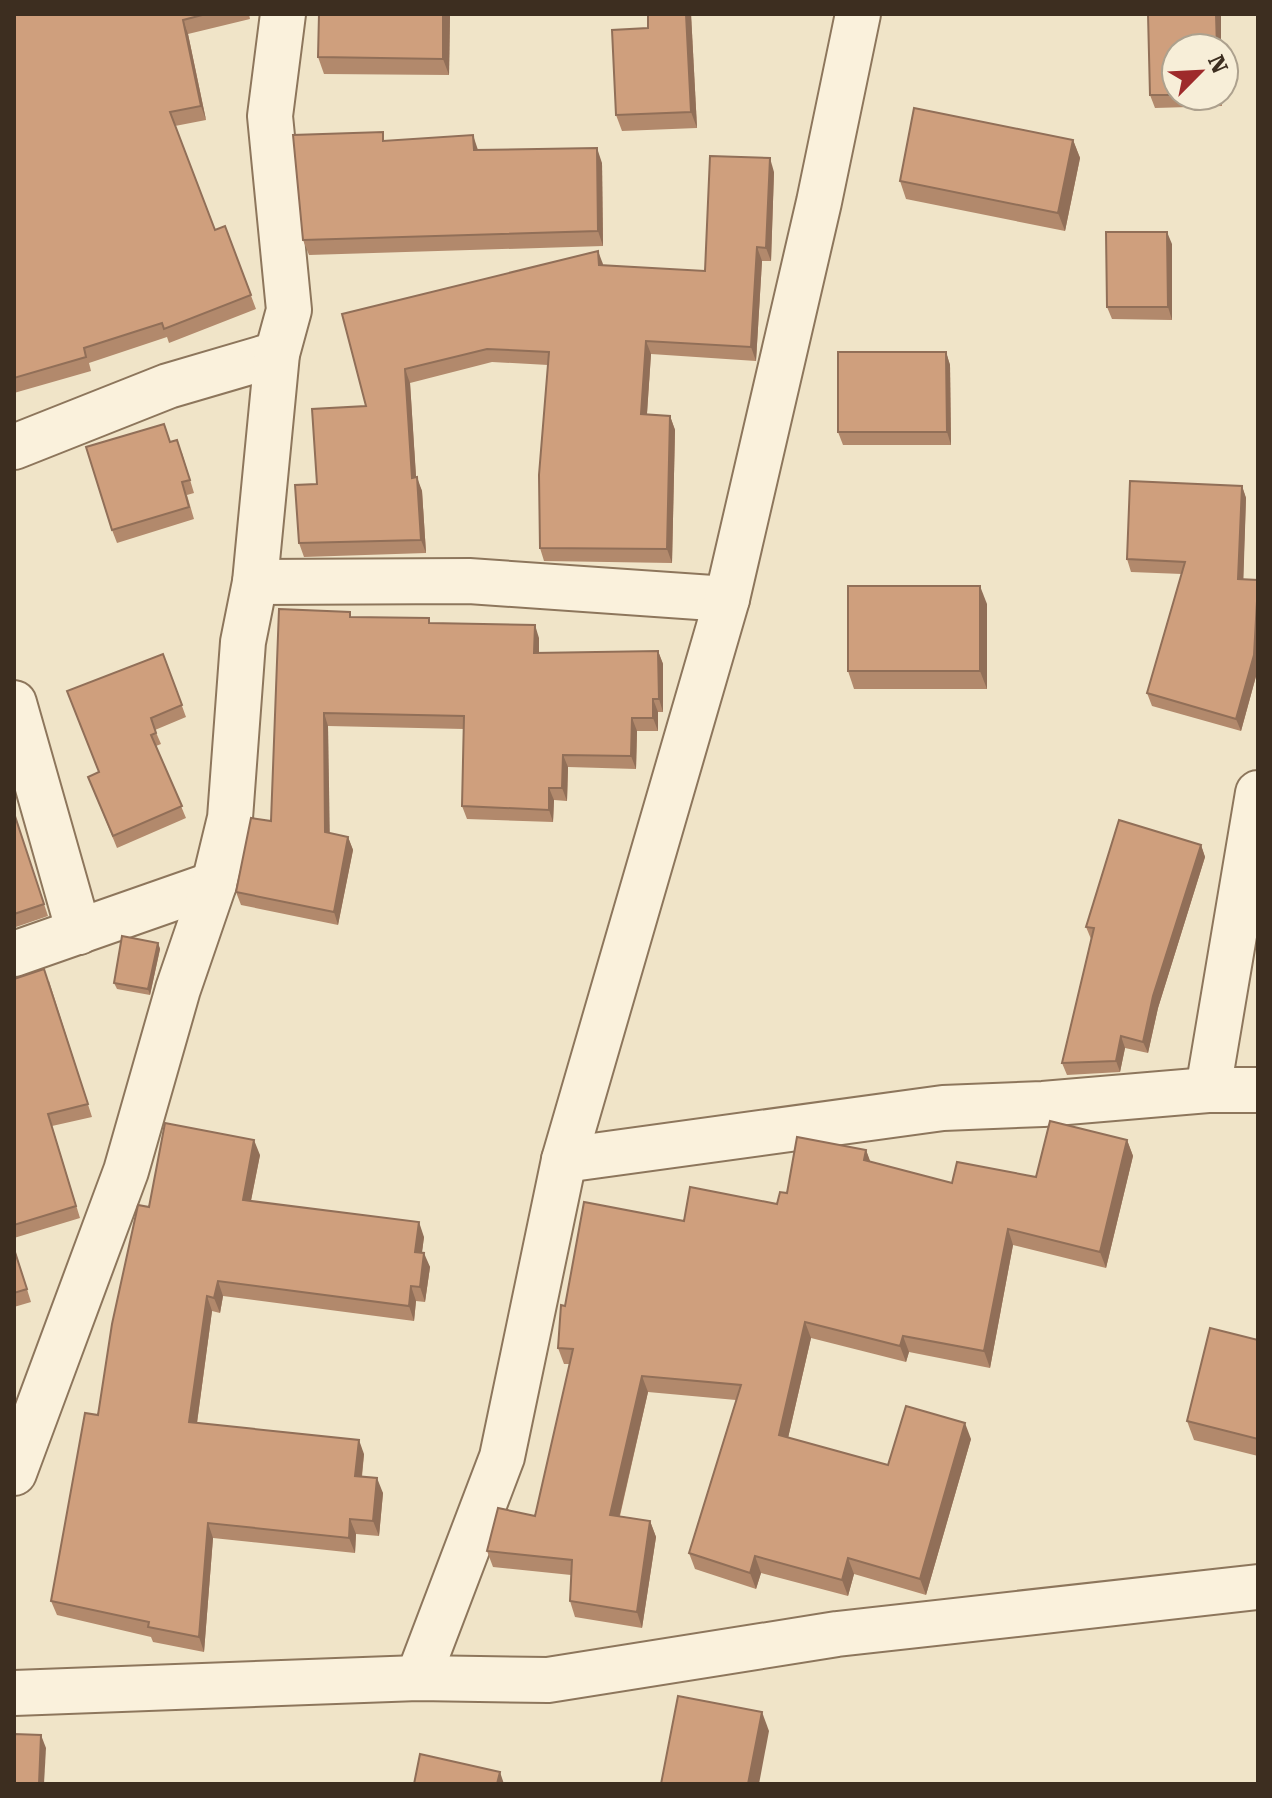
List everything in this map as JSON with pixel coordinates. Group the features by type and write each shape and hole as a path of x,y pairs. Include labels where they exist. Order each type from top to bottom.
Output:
{"street":[{"path":"14,1473 126,1171 178,989 214,884 230,818 243,642 255,582 277,354 289,310 270,116 283,14"},
{"path":"418,1678 502,1457 564,1160 727,599 819,202 858,14"},
{"path":"14,447 168,386 277,354"},
{"path":"255,582 469,581 727,599"},
{"path":"14,703 79,932"},
{"path":"1208,1090 1258,793"},
{"path":"14,954 214,884"},
{"path":"564,1160 943,1108 1043,1104 1208,1090 1258,1090"},
{"path":"14,1693 418,1678 548,1680 837,1634 1258,1587"}],"building":[{"path":"14,14 206,14 183,20 201,106 170,112 215,230 225,226 251,295 164,329 162,323 84,348 86,357 14,378"},
{"path":"319,14 443,14 443,59 318,57"},
{"path":"648,14 686,14 691,112 616,115 612,30 648,28"},
{"path":"1148,14 1216,14 1217,32 1160,32 1160,95 1150,95"},
{"path":"914,108 1073,140 1058,213 900,181"},
{"path":"383,132 383,141 473,135 474,150 597,148 598,231 303,240 293,135"},
{"path":"710,156 770,158 766,248 757,247 751,347 646,341 641,414 670,416 667,549 540,548 539,475 549,352 487,349 405,369 412,478 417,477 421,540 299,543 295,485 317,484 312,409 366,406 342,314 598,251 599,265 705,271"},
{"path":"1106,232 1167,232 1168,307 1107,307"},
{"path":"838,352 946,352 947,432 838,432"},
{"path":"164,424 170,442 177,440 190,480 182,482 189,507 112,530 86,447"},
{"path":"1130,481 1242,486 1238,579 1258,580 1258,583 1254,655 1236,719 1147,693 1185,562 1127,559"},
{"path":"848,586 980,586 980,671 848,671"},
{"path":"279,609 350,612 350,617 429,618 429,623 535,625 534,653 658,651 659,699 653,699 653,718 632,718 631,756 563,755 562,788 549,788 549,810 462,806 464,716 324,713 325,832 348,837 334,912 236,892 251,818 271,821"},
{"path":"163,654 182,705 151,718 156,733 151,735 182,806 113,836 88,777 99,772 67,691"},
{"path":"14,813 44,904 14,914"},
{"path":"1119,820 1201,845 1153,996 1143,1042 1121,1036 1116,1061 1062,1063 1094,928 1086,927"},
{"path":"122,936 158,943 148,989 114,983"},
{"path":"44,969 88,1104 48,1114 76,1206 14,1225 14,979"},
{"path":"1050,1121 1127,1140 1100,1252 1008,1229 984,1351 903,1336 900,1346 805,1322 779,1435 888,1465 906,1406 965,1423 920,1579 848,1558 842,1580 755,1556 750,1573 689,1553 741,1385 642,1376 610,1515 650,1521 637,1612 570,1601 572,1560 487,1551 498,1508 535,1516 573,1349 558,1348 561,1305 565,1306 584,1202 684,1221 690,1187 777,1204 780,1192 787,1193 797,1137 866,1150 864,1160 952,1183 957,1162 1036,1177"},
{"path":"165,1123 254,1140 243,1200 419,1222 415,1252 424,1253 420,1287 411,1286 409,1306 218,1281 214,1298 207,1296 189,1422 359,1440 355,1476 377,1478 373,1521 350,1519 349,1538 208,1523 199,1637 148,1627 149,1622 51,1601 85,1413 98,1415 112,1324 138,1205 149,1207"},
{"path":"14,1249 27,1289 14,1293"},
{"path":"1210,1328 1258,1340 1258,1439 1187,1421"},
{"path":"678,1696 762,1712 748,1784 661,1784"},
{"path":"14,1734 41,1735 39,1784 14,1784"},
{"path":"420,1754 500,1772 497,1784 414,1784"}]}
